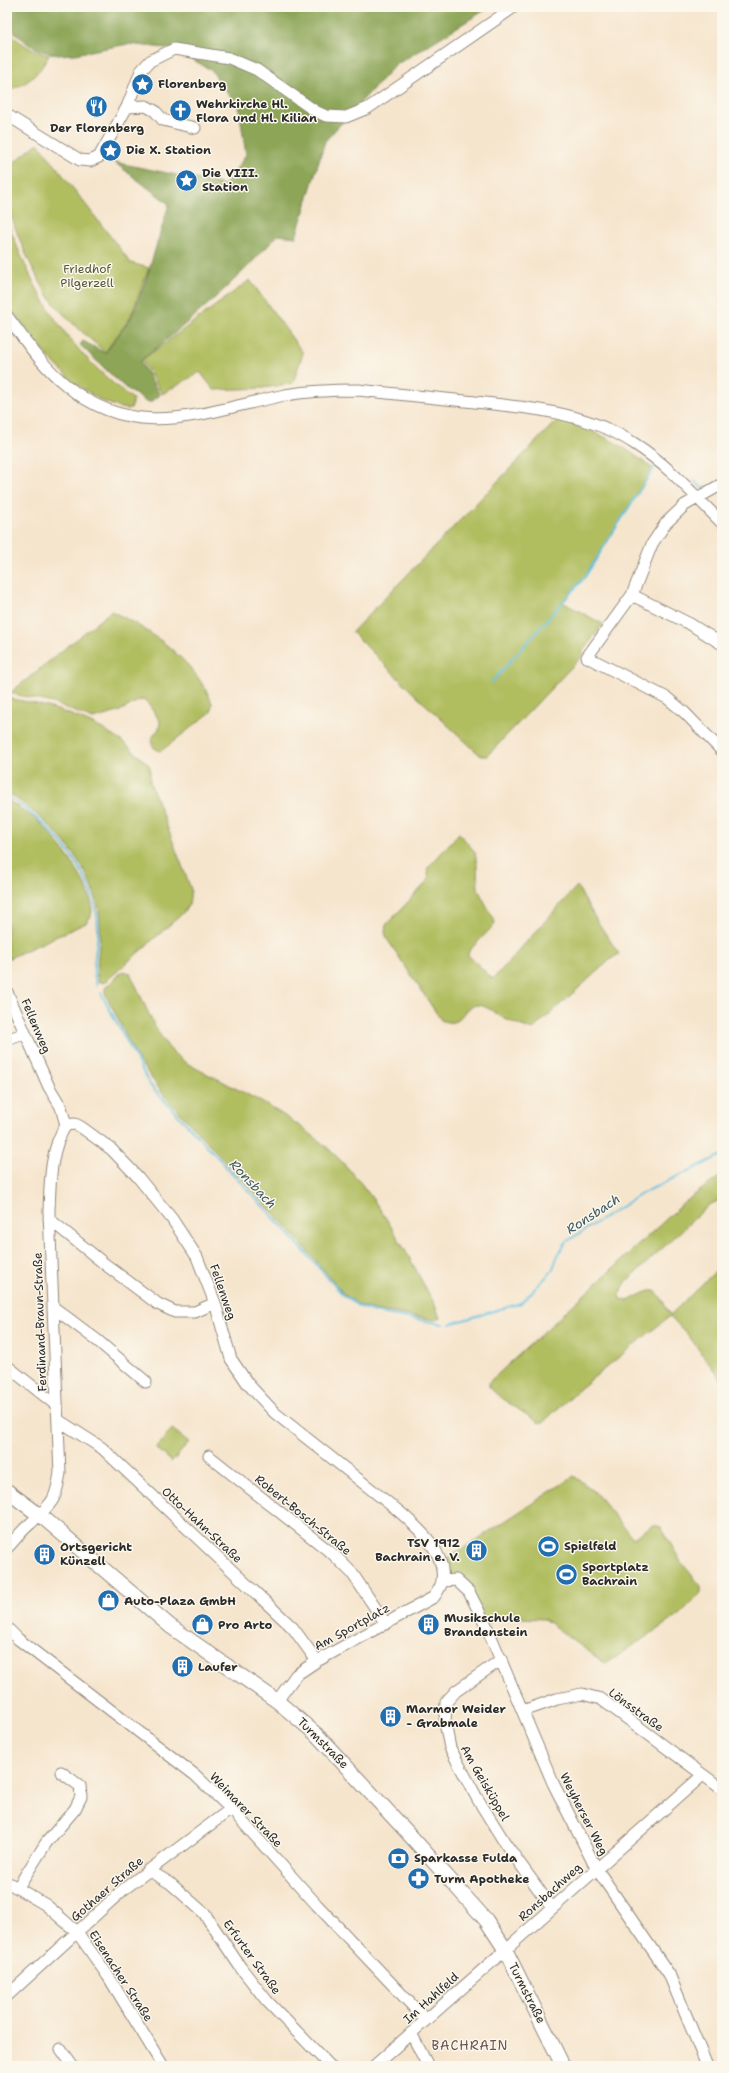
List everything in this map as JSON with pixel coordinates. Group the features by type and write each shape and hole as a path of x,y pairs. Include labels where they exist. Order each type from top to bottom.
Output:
{"main road":[{"name":"Turmstraße","path":"7,1491 40,1515 170,1626 277,1701 316,1734 402,1826 486,1920 505,1949 563,2066"}],"street":[{"path":"7,115 80,160 90,161 99,157 127,107 141,71 150,61 174,49 230,58 257,70 315,111 326,116 346,117 368,108 514,7"},
{"path":"127,107 146,106 155,111 163,120 195,128"},
{"path":"7,316 33,351 64,384 83,398 99,406 130,417 178,419 285,395 336,390 358,390 524,407 573,416 611,430 645,451 677,477 722,523"},
{"path":"722,484 685,505 666,523 652,544 632,595 586,656 667,698 684,712 722,751"},
{"path":"632,595 690,624 722,644"},
{"name":"Fellenweg","path":"7,992 49,1087 61,1107 66,1125 75,1124 81,1127 111,1150 152,1194 172,1219 197,1257 215,1303 231,1359 248,1384 275,1413 419,1529 432,1546 441,1563 442,1581"},
{"path":"7,1040 25,1033"},
{"name":"Ferdinand-Braun-Straße","path":"7,1548 54,1499 58,1487 61,1463 56,1405 49,1219 53,1162 58,1141 66,1125"},
{"path":"49,1219 112,1270 158,1304 175,1312 195,1312 215,1303"},
{"path":"53,1307 98,1340 146,1382"},
{"path":"7,1366 56,1405"},
{"name":"Otto-Hahn-Straße","path":"58,1420 102,1448 293,1628 317,1661"},
{"name":"Robert-Bosch-Straße","path":"209,1456 334,1555 352,1573 386,1624"},
{"name":"Weyherser Weg","path":"442,1581 456,1580 469,1592 502,1659 553,1783 596,1868 668,1974 707,2066"},
{"name":"Am Sportplatz","path":"277,1701 296,1675 317,1661 434,1597 442,1581"},
{"name":"Weimarer Straße","path":"7,1628 18,1640 175,1759 231,1810 311,1899 426,2020"},
{"name":"Am Geisküppel","path":"502,1659 456,1691 446,1702 445,1723 448,1742 476,1798 505,1843 552,1908"},
{"name":"Lönsstraße","path":"523,1711 557,1699 582,1694 600,1699 722,1789"},
{"path":"18,1887 46,1843 75,1809 81,1797 80,1786 61,1772"},
{"name":"Ronsbachweg","path":"505,1949 703,1775"},
{"name":"Gothaer Straße","path":"7,1996 148,1870 231,1810"},
{"name":"Erfurter Straße","path":"148,1870 170,1884 204,1913 241,1968 267,2001 330,2066"},
{"name":"Eisenacher Straße","path":"7,1882 18,1887 46,1905 77,1932 108,1976 163,2066"},
{"name":"Im Hahlfeld","path":"374,2066 505,1949"},
{"path":"411,2033 428,2066"},
{"path":"61,2049 73,2066"}],"green space":[{"name":"Florenberg","path":"7,7 490,7 394,66 325,141 296,237 278,235 246,269 212,301 140,361 160,395 151,402 146,402 122,385 80,345 83,341 105,353 131,318 145,283 169,204 114,162 225,185 246,155 239,108 211,70 174,49 128,44 75,54 58,55 42,51 28,44 7,26"},
{"path":"7,30 26,46 37,52 49,55 41,68 32,78 21,85 7,90"},
{"name":"Friedhof Pilgerzell","path":"38,143 131,263 149,268 130,318 105,352 69,320 51,299 27,256 9,209 7,198 7,168"},
{"path":"7,220 29,273 56,320 90,361 110,381 133,399 132,407 128,409 121,408 102,401 74,383 47,356 7,304"},
{"path":"250,280 303,353 293,383 263,388 214,390 200,372 162,394 142,360"},
{"path":"559,421 585,428 609,439 632,453 653,469 585,576 562,602 603,624 582,652 584,654 487,756 481,756 412,692 352,632 554,423"},
{"path":"111,611 141,627 170,648 195,673 212,703 211,712 161,751 152,745 152,738 159,729 160,721 146,701 140,700 118,712 93,719 53,703 10,693"},
{"path":"7,698 25,701 61,711 95,725 126,745 150,767 150,782 191,889 189,905 182,914 104,983 98,981 97,975 100,921 97,901 90,882 68,847 54,831 7,792"},
{"path":"7,800 40,823 56,841 83,880 92,906 91,916 86,923 7,959"},
{"path":"459,833 475,852 478,889 495,922 494,925 469,951 468,955 493,979 577,886 597,921 619,954 611,959 532,1030 505,1019 492,1010 481,1005 472,1006 454,1022 441,1020 387,939 385,932 386,925 425,884 429,878 427,869"},
{"path":"123,971 130,973 158,1032 163,1041 175,1055 198,1070 279,1112 323,1144 358,1179 373,1199 399,1240 435,1305 440,1318 435,1320 374,1310 359,1305 345,1295 290,1231 165,1097 137,1058 105,993 105,988"},
{"path":"722,1175 722,1199 709,1205 627,1281 619,1294 620,1299 628,1301 645,1292 655,1291 661,1298 670,1315 722,1265 722,1381 688,1335 670,1316 577,1391 541,1424 501,1398 489,1387 489,1382 687,1200"},
{"path":"172,1429 189,1442 172,1462 156,1448"},
{"name":"Sportplatz Bachrain","path":"574,1476 594,1491 633,1538 653,1525 661,1527 681,1562 701,1586 701,1593 680,1614 606,1664 544,1619 498,1617 486,1625 462,1584 442,1581 441,1563"}],"waterway":[{"path":"492,682 585,577 655,466"},
{"path":"694,481 702,488 707,487"},
{"name":"Ronsbach","path":"7,796 23,807 55,835 80,869 89,888 95,907 98,935 94,972 97,985"},
{"name":"Ronsbach","path":"101,993 150,1085 288,1233 344,1296 358,1306 374,1312 443,1324"},
{"name":"Ronsbach","path":"450,1324 521,1303 552,1271 558,1255 566,1242 643,1193 722,1155"}],"place":[{"name":"Florenberg","path":"142,84"},
{"name":"Der Florenberg","path":"97,107"},
{"name":"Wehrkirche Hl. Flora und Hl. Kilian","path":"180,111"},
{"name":"Die X. Station","path":"111,150"},
{"name":"Die VIII. Station","path":"186,180"},
{"name":"Spielfeld","path":"548,1546"},
{"name":"TSV 1912 Bachrain e. V.","path":"476,1550"},
{"name":"Ortsgericht Künzell","path":"44,1554"},
{"name":"Sportplatz Bachrain","path":"566,1574"},
{"name":"Auto-Plaza GmbH","path":"109,1601"},
{"name":"Pro Arto","path":"202,1625"},
{"name":"Musikschule Brandenstein","path":"429,1625"},
{"name":"Laufer","path":"183,1667"},
{"name":"Marmor Weider - Grabmale","path":"391,1716"},
{"name":"Sparkasse Fulda","path":"398,1858"},
{"name":"Turm Apotheke","path":"419,1879"}],"district":[{"name":"BACHRAIN","path":"470,2045"}]}
